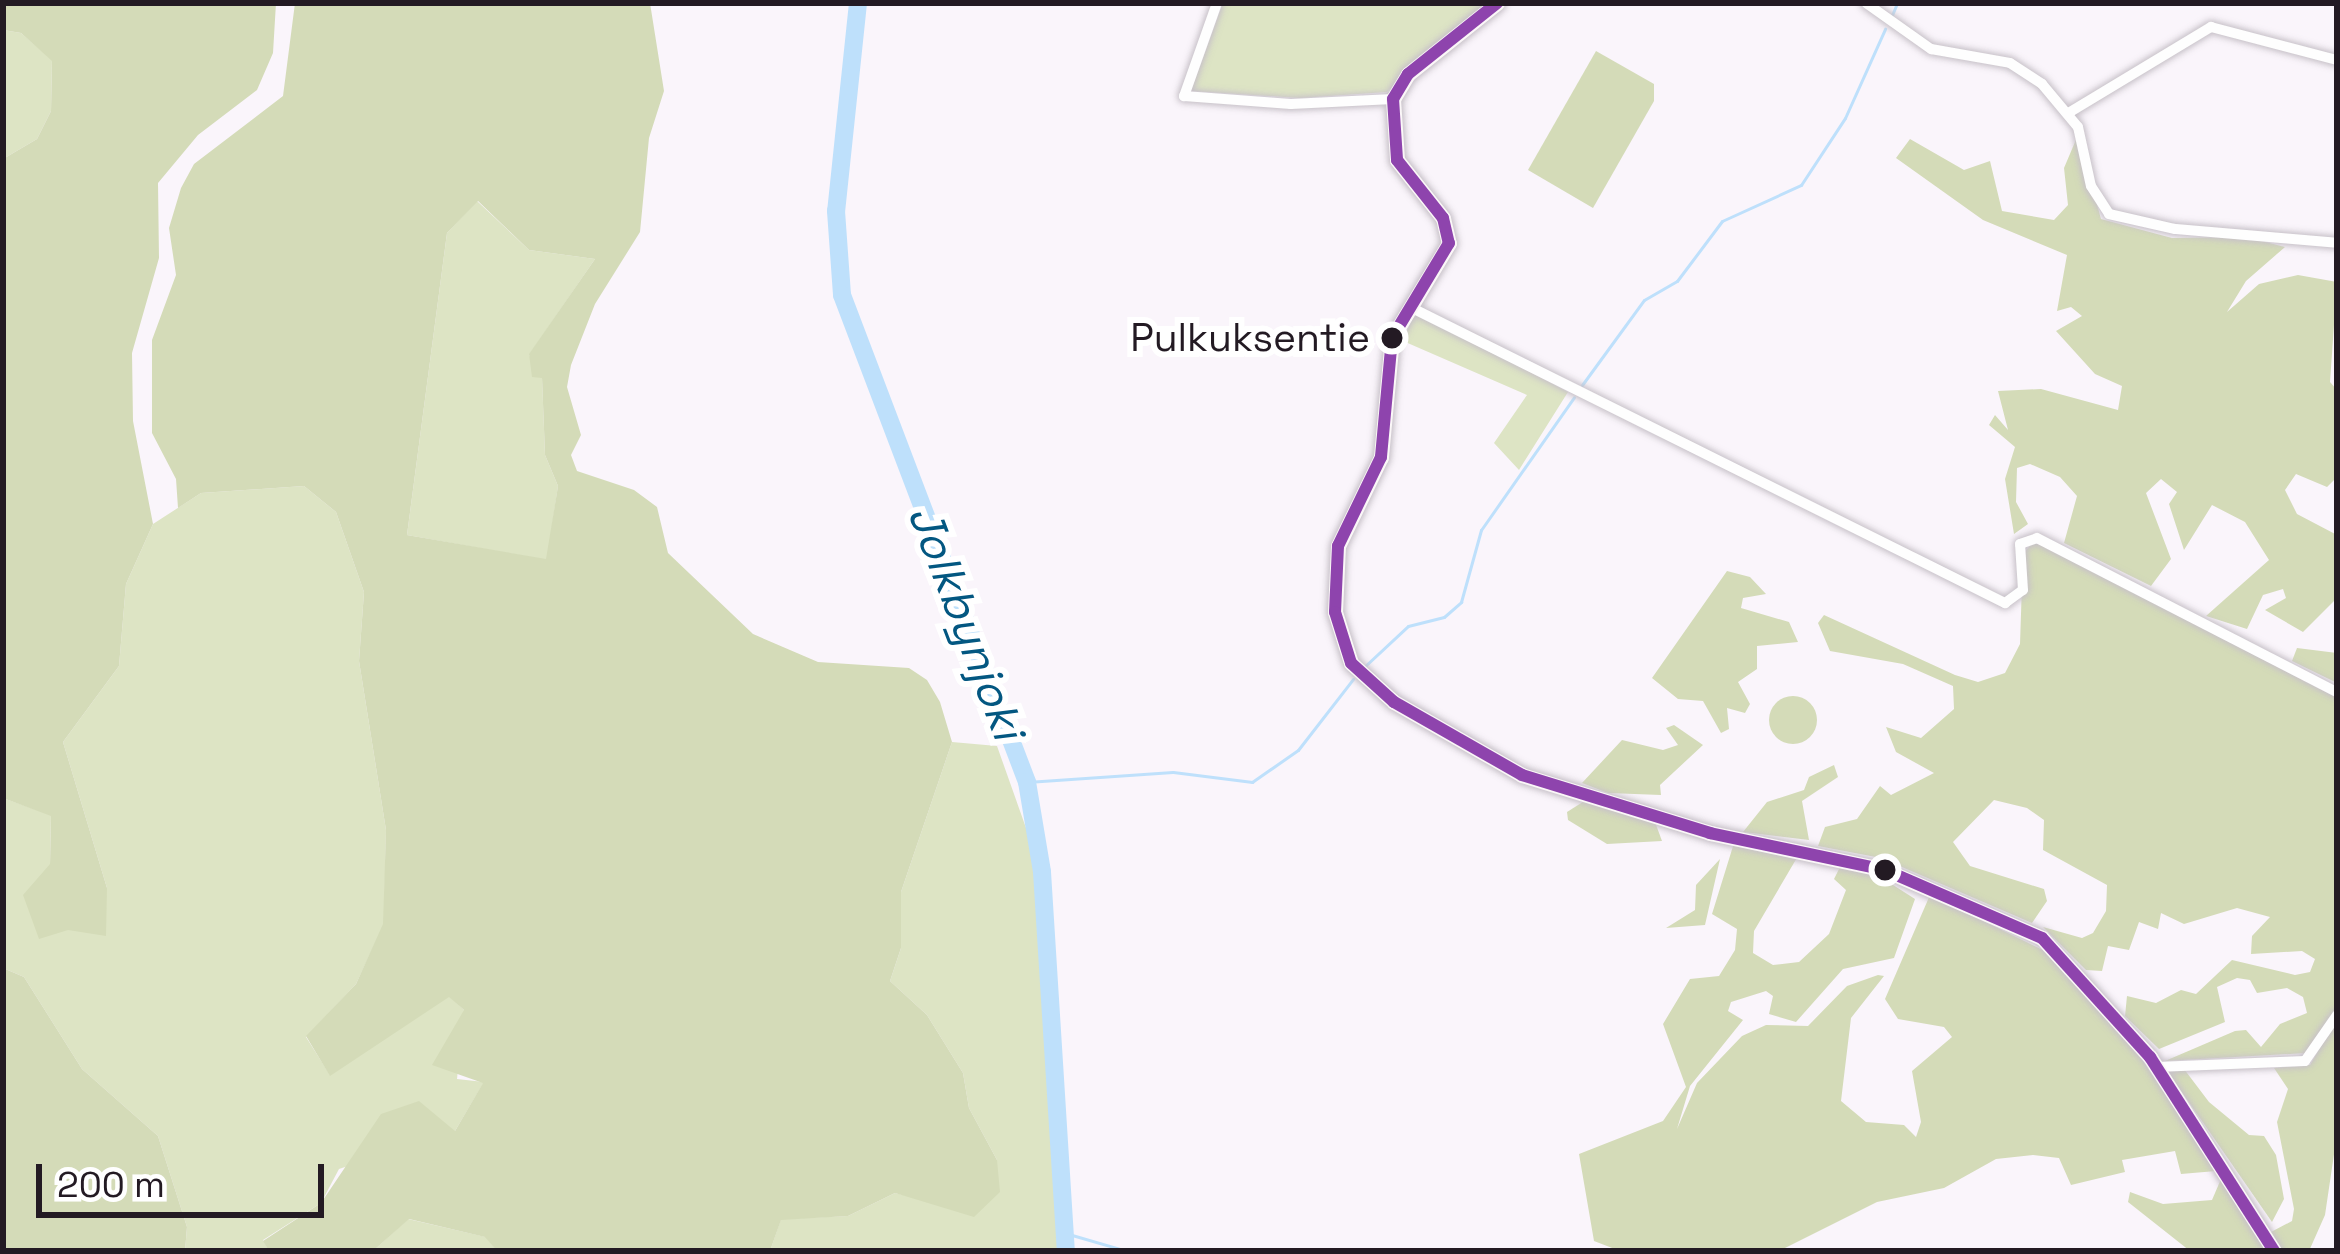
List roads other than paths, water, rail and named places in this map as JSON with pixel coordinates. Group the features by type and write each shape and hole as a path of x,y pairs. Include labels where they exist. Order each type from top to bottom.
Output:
{"street":[{"path":"1217,3 1184,96 1292,104 1393,99"},
{"path":"1497,3 1408,74 1393,99 1397,160 1448,231 1440,267 1410,307 1384,368 1381,457 1336,557 1339,631 1361,675 1448,737 1522,776 1710,832 1885,870 2042,938 2156,1067 2273,1251"},
{"path":"1866,3 1931,50 2010,62 2070,112 2097,200 2108,214 2174,229 2337,243"},
{"path":"2070,112 2211,27 2337,60"},
{"path":"1410,307 2005,603 2023,590 2020,544 2037,538 2337,692"},
{"path":"2156,1067 2305,1060 2337,1015"}],"waterway":[{"name":"Jolkbynjoki","path":"858,3 836,211 842,295 1027,782 1042,872 1066,1251"},
{"path":"1892,15 1897,3"},
{"path":"1582,385 1644,300 1677,281 1722,221 1801,185 1845,118 1885,29"},
{"path":"1364,667 1408,626 1444,617 1461,602 1481,530 1574,397"},
{"path":"1027,782 1173,772 1252,782 1298,750 1353,679"},
{"path":"1065,1233 1127,1251"}],"place":[{"name":"Pulkuksentie","path":"1392,338"}]}
